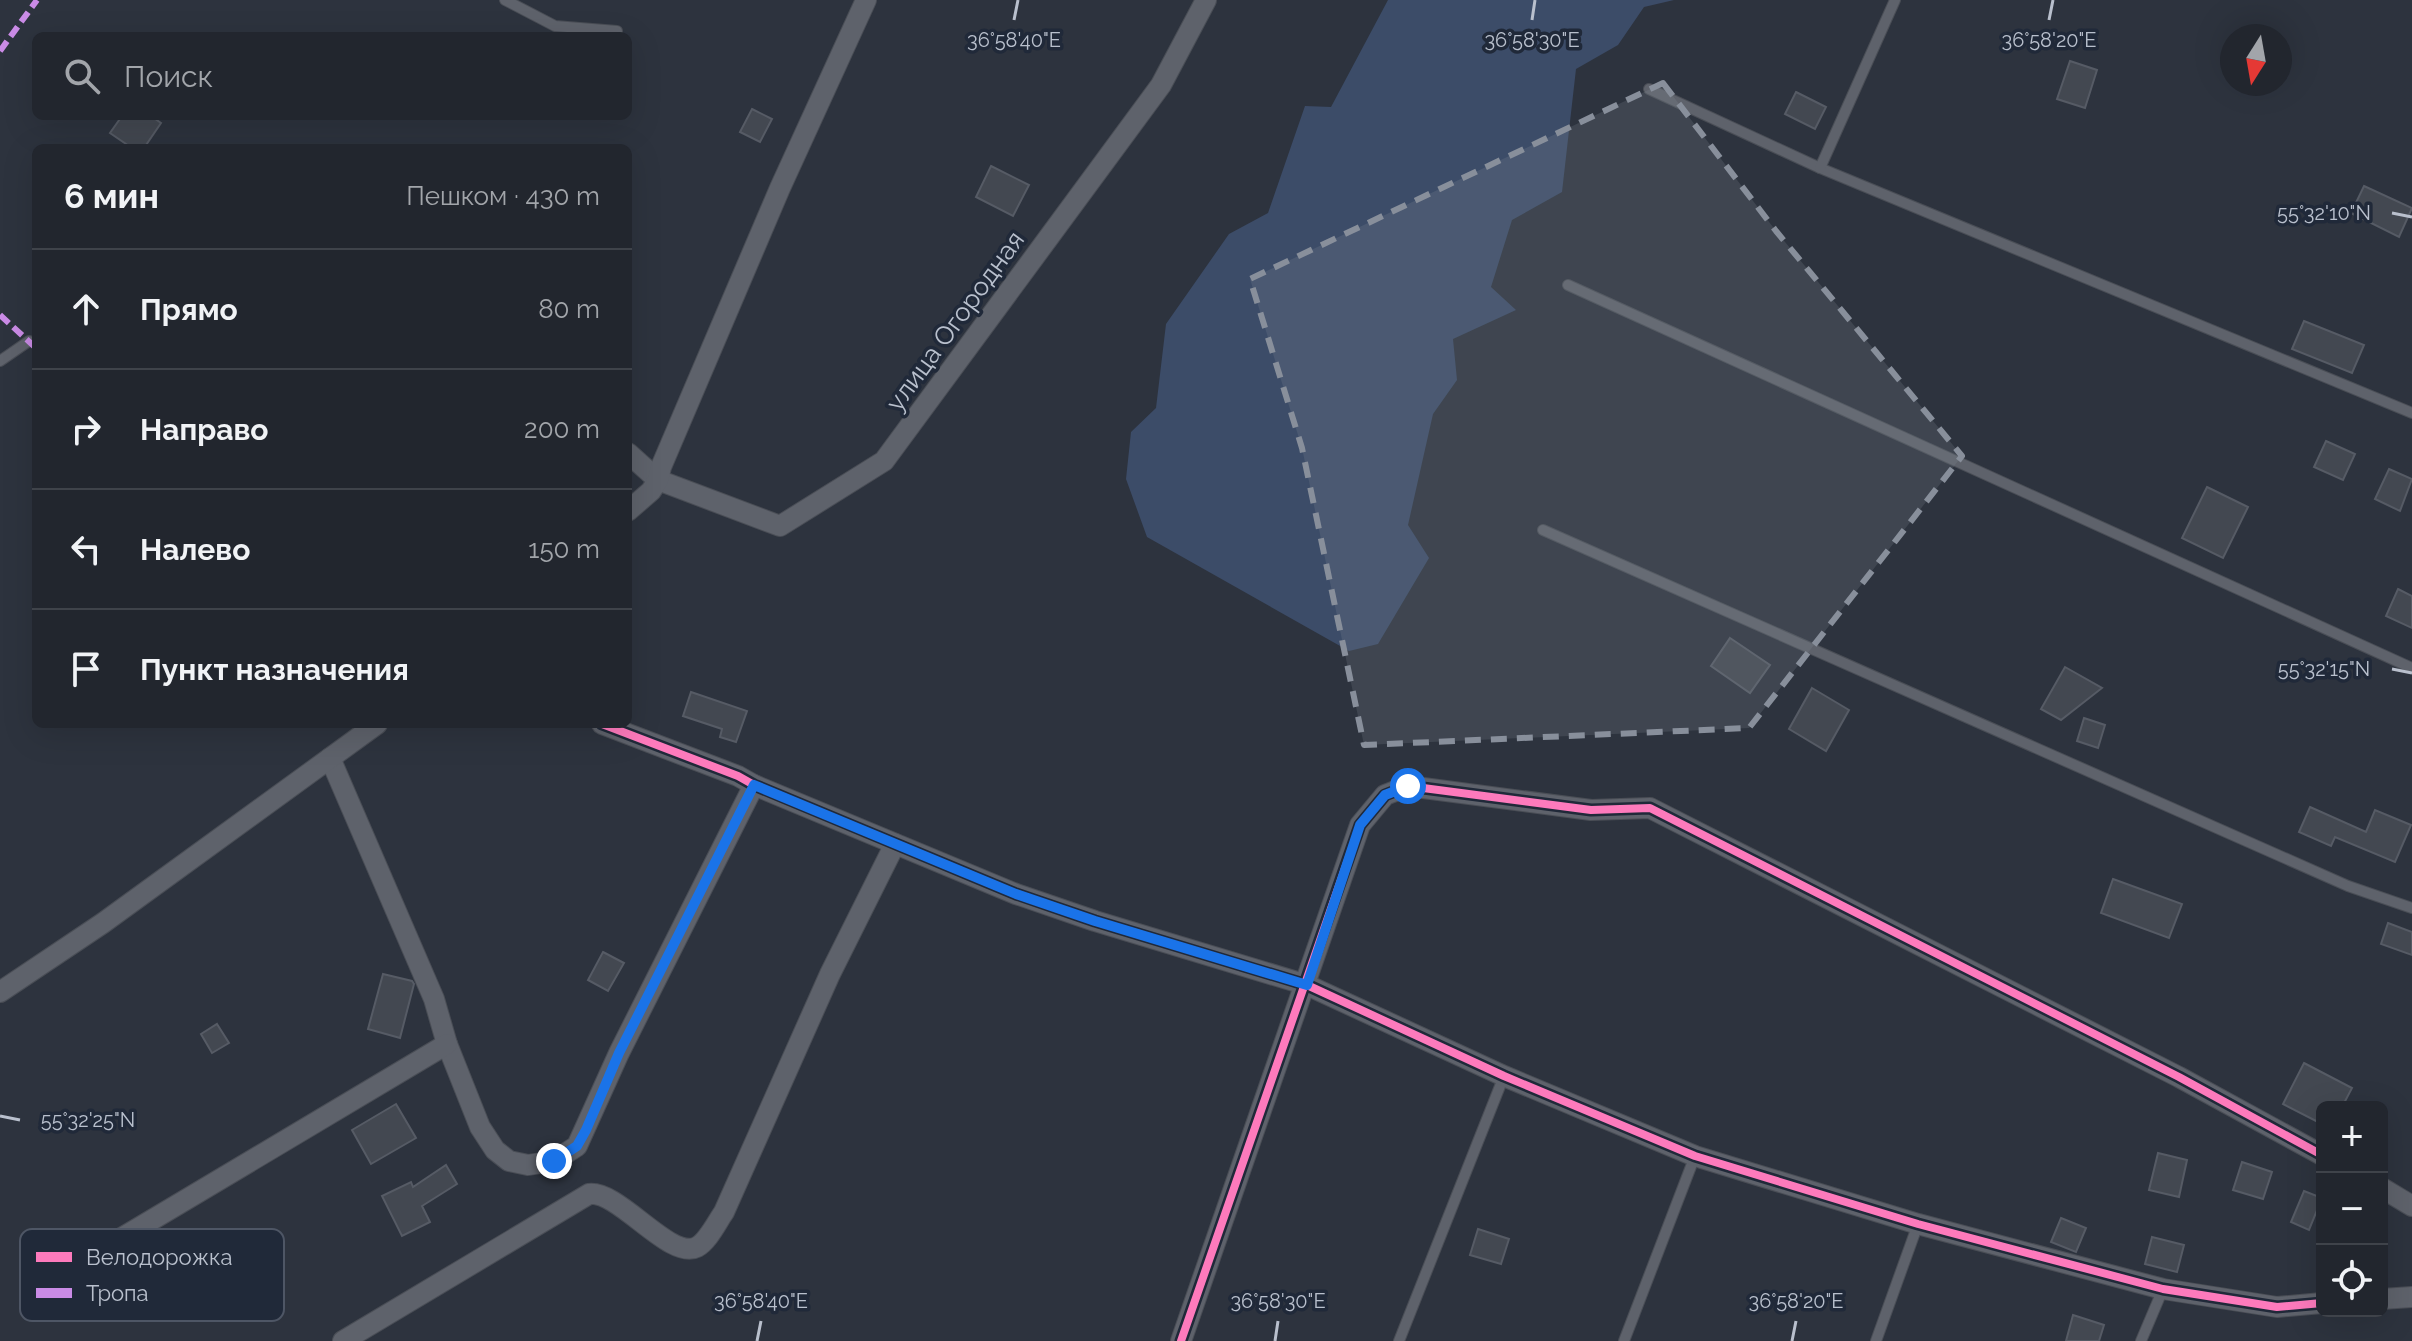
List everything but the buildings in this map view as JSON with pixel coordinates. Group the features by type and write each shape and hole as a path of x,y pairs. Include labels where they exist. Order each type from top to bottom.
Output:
{"street":[{"path":"632,508 651,491 658,480 780,188 866,0"},
{"name":"улица Огородная","path":"658,480 780,526 884,461 1161,85 1206,0"},
{"path":"632,457 658,480"},
{"path":"0,992 103,923 371,728"},
{"path":"612,728 738,776 895,844 1056,908 1307,985 1504,1076 1695,1156 1918,1224 2163,1289 2277,1307 2316,1304"},
{"path":"330,758 434,999 447,1044 480,1127 495,1150 509,1161 536,1166 554,1161 577,1146 619,1053 754,785"},
{"path":"1181,1341 1360,825 1385,795 1408,786 1591,810 1650,808 2179,1077 2316,1152"},
{"path":"343,1341 589,1194 599,1193 610,1198 667,1240 695,1249 701,1245 724,1212 830,974 895,844"},
{"path":"137,1229 447,1044"},
{"path":"2388,1192 2412,1206"},
{"path":"2388,1299 2412,1297"}],"lane":[{"path":"505,0 555,26 617,31"},
{"path":"1820,168 1895,0"},
{"path":"1649,89 1820,168 2412,413"},
{"path":"1568,285 2412,668"},
{"path":"0,361 29,341"},
{"path":"1543,530 2348,886 2412,908"},
{"path":"1399,1341 1504,1076"},
{"path":"1624,1341 1695,1156"},
{"path":"1876,1341 1918,1224"},
{"path":"2141,1341 2163,1289"}],"highlighted area":[{"path":"1663,83 1776,231 1962,456 1749,728 1364,745 1302,448 1250,279"}],"water":[{"path":"1388,0 1674,0 1644,7 1618,45 1576,69 1562,192 1512,220 1491,287 1516,310 1453,339 1457,380 1433,414 1408,525 1429,558 1378,644 1349,651 1147,537 1126,479 1131,432 1156,408 1166,324 1229,234 1268,213 1305,106 1331,107"}],"marked path":[{"path":"0,51 37,0"},
{"path":"0,315 32,344"}],"cycle path":[{"path":"612,728 738,776 1016,894 1307,985 1504,1076 1695,1156 1918,1224 2163,1289 2277,1307 2316,1304"},
{"path":"1181,1341 1360,825 1385,795 1408,786 1591,810 1650,808 2179,1077 2316,1152"}],"route":[{"path":"554,1161 577,1146 586,1130 619,1053 754,785 1016,894 1307,985 1360,825 1385,795 1408,786"}]}
